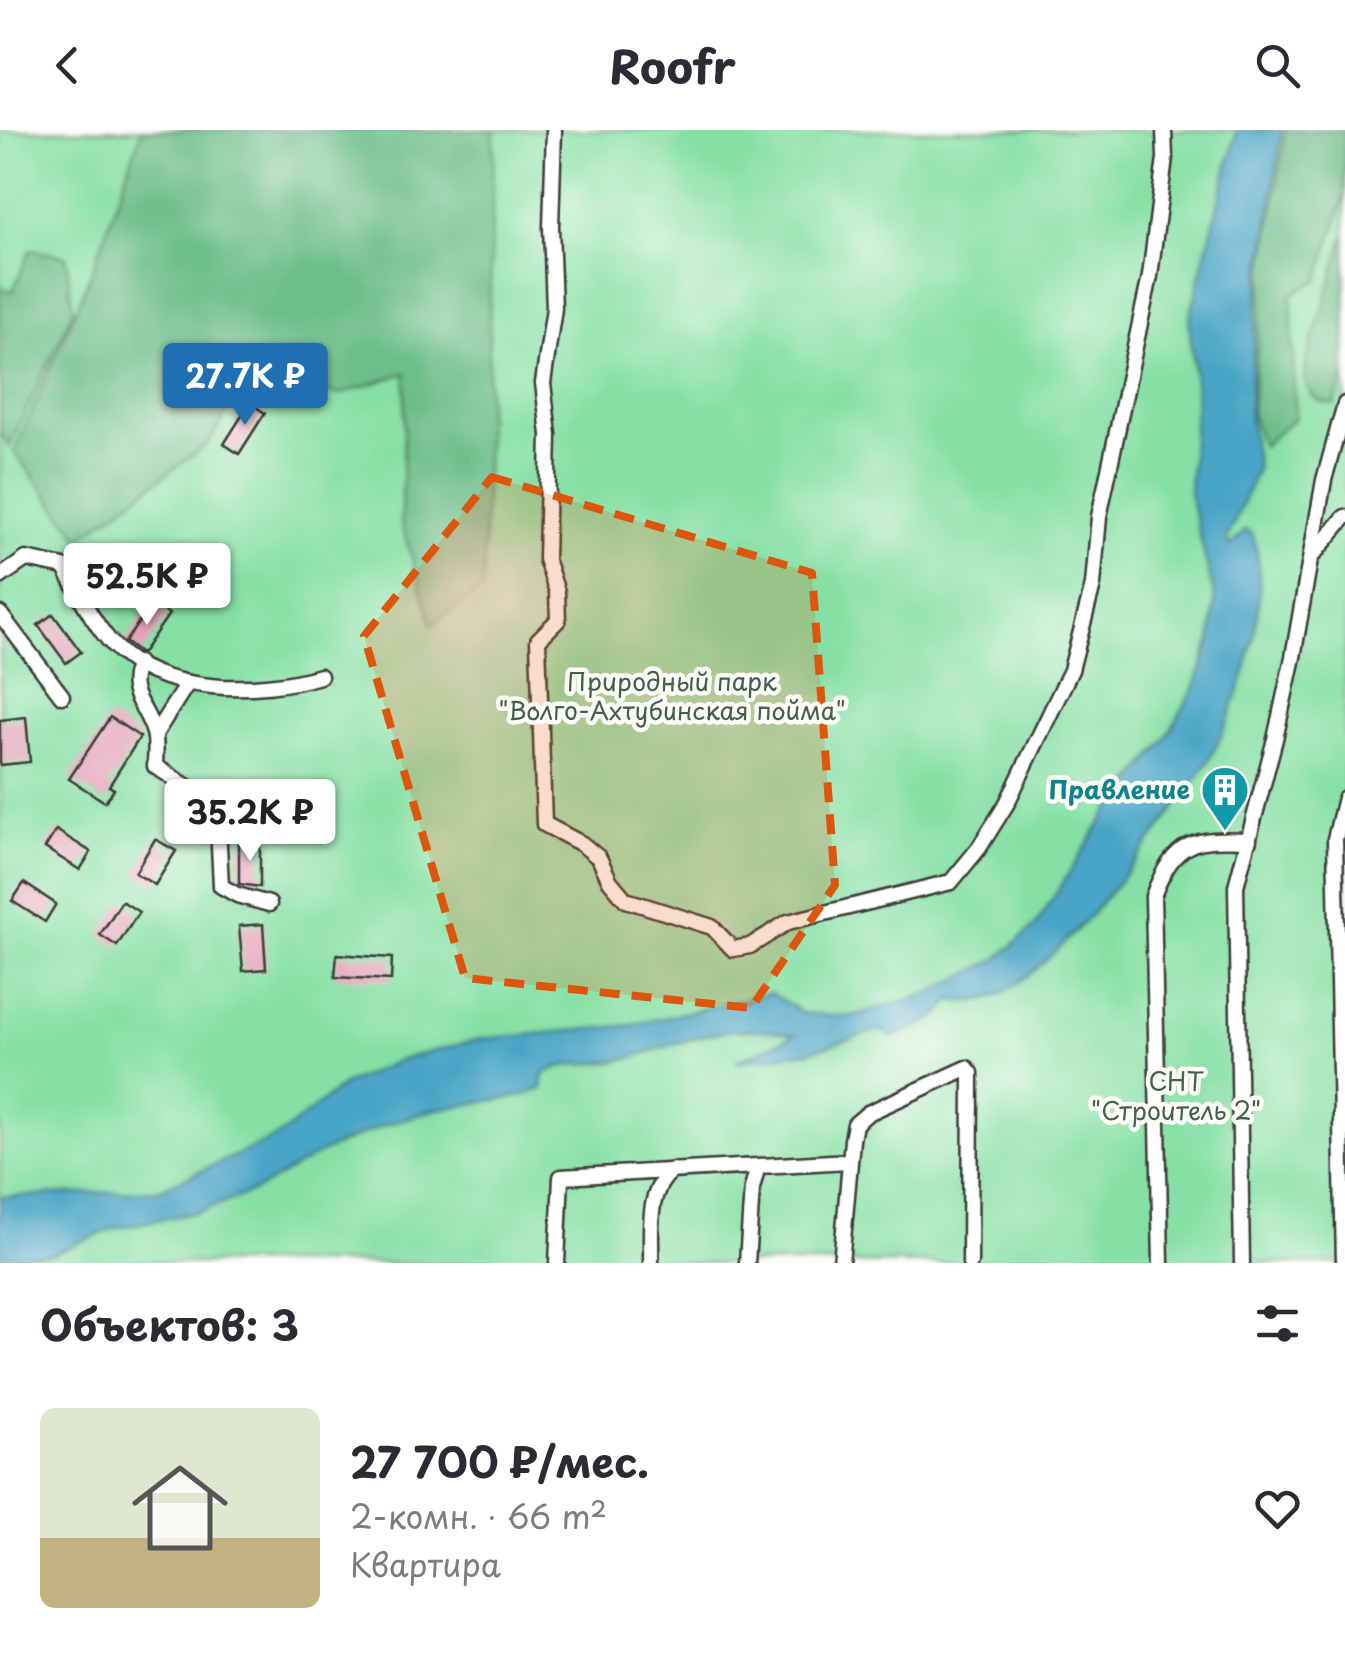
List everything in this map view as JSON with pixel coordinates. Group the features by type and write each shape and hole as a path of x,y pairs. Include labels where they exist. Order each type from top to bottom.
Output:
{"street":[{"path":"554,130 554,308 543,383 548,435 546,559 558,592 558,620 538,640 544,824 599,858 610,881 626,900 712,927 733,949 750,946 788,922 951,882 1008,804 1072,670 1094,585 1100,517 1150,276 1165,158 1164,130"},
{"path":"1242,1263 1236,886 1293,657 1309,560 1345,404"},
{"path":"1309,560 1345,517"},
{"path":"0,576 26,559 64,567 114,646 138,663 187,684 229,688 276,685 320,676"},
{"path":"0,614 62,696"},
{"path":"138,663 131,678 154,734 155,766 216,806 222,886 236,895 269,904"},
{"path":"154,734 187,684"},
{"path":"1344,1263 1335,839 1345,798"},
{"path":"1161,1263 1154,896 1161,875 1178,852 1202,838 1249,840"},
{"path":"841,1263 855,1124 868,1114 970,1070 970,1263"},
{"path":"556,1263 562,1178 849,1161"},
{"path":"747,1263 752,1188 758,1166"},
{"path":"651,1263 653,1198 658,1184 673,1170"}],"highlighted area":[{"path":"492,477 812,573 835,885 751,1008 465,978 364,636"}],"green space":[{"name":"Природный парк \"Волго-Ахтубинская пойма\"","path":"0,130 1345,130 1345,1263 0,1263"},
{"path":"142,130 494,130 483,589 432,625 401,522 406,373 341,394 248,379 208,444 80,538 14,452 91,274"},
{"path":"1286,130 1345,130 1345,195 1319,279 1291,295 1295,418 1262,446 1251,412 1264,271"},
{"path":"1345,234 1345,373 1335,404 1318,400 1309,391 1306,363"},
{"path":"30,250 66,256 73,310 9,447 0,431 0,288 13,291"}],"water":[{"path":"1237,130 1282,130 1256,314 1249,411 1257,469 1227,539 1230,546 1246,530 1252,533 1258,560 1257,618 1251,649 1233,708 1205,766 1119,881 1053,953 1002,993 981,1000 951,1000 933,1019 893,1037 879,1030 808,1052 736,1061 795,1035 729,1031 627,1059 563,1066 544,1074 542,1089 432,1110 382,1126 322,1152 257,1190 199,1212 115,1228 52,1254 0,1256 0,1197 158,1190 279,1136 343,1085 399,1060 480,1039 632,1025 770,993 803,1013 849,1017 927,994 997,959 1035,926 1108,812 1165,740 1194,689 1211,641 1215,599 1189,491 1196,393 1189,321"}],"building":[{"path":"250,403 265,413 239,454 224,444"},
{"path":"152,603 169,614 139,653 125,642"},
{"path":"53,614 81,652 66,663 38,625"},
{"path":"26,717 30,762 0,765 0,720"},
{"path":"110,717 140,737 109,786 114,789 105,802 69,779"},
{"path":"56,830 91,852 80,870 45,848"},
{"path":"155,839 176,851 155,885 135,873"},
{"path":"239,842 260,843 260,887 239,884"},
{"path":"24,883 56,904 45,922 12,901"},
{"path":"122,901 139,912 117,946 100,935"},
{"path":"263,924 266,969 243,971 239,926"},
{"path":"337,954 392,958 391,980 335,977"}],"place":[{"name":"Правление","path":"1225,832"}],"park label":[{"name":"СНТ \"Строитель 2\"","path":"1176,1096"}]}
